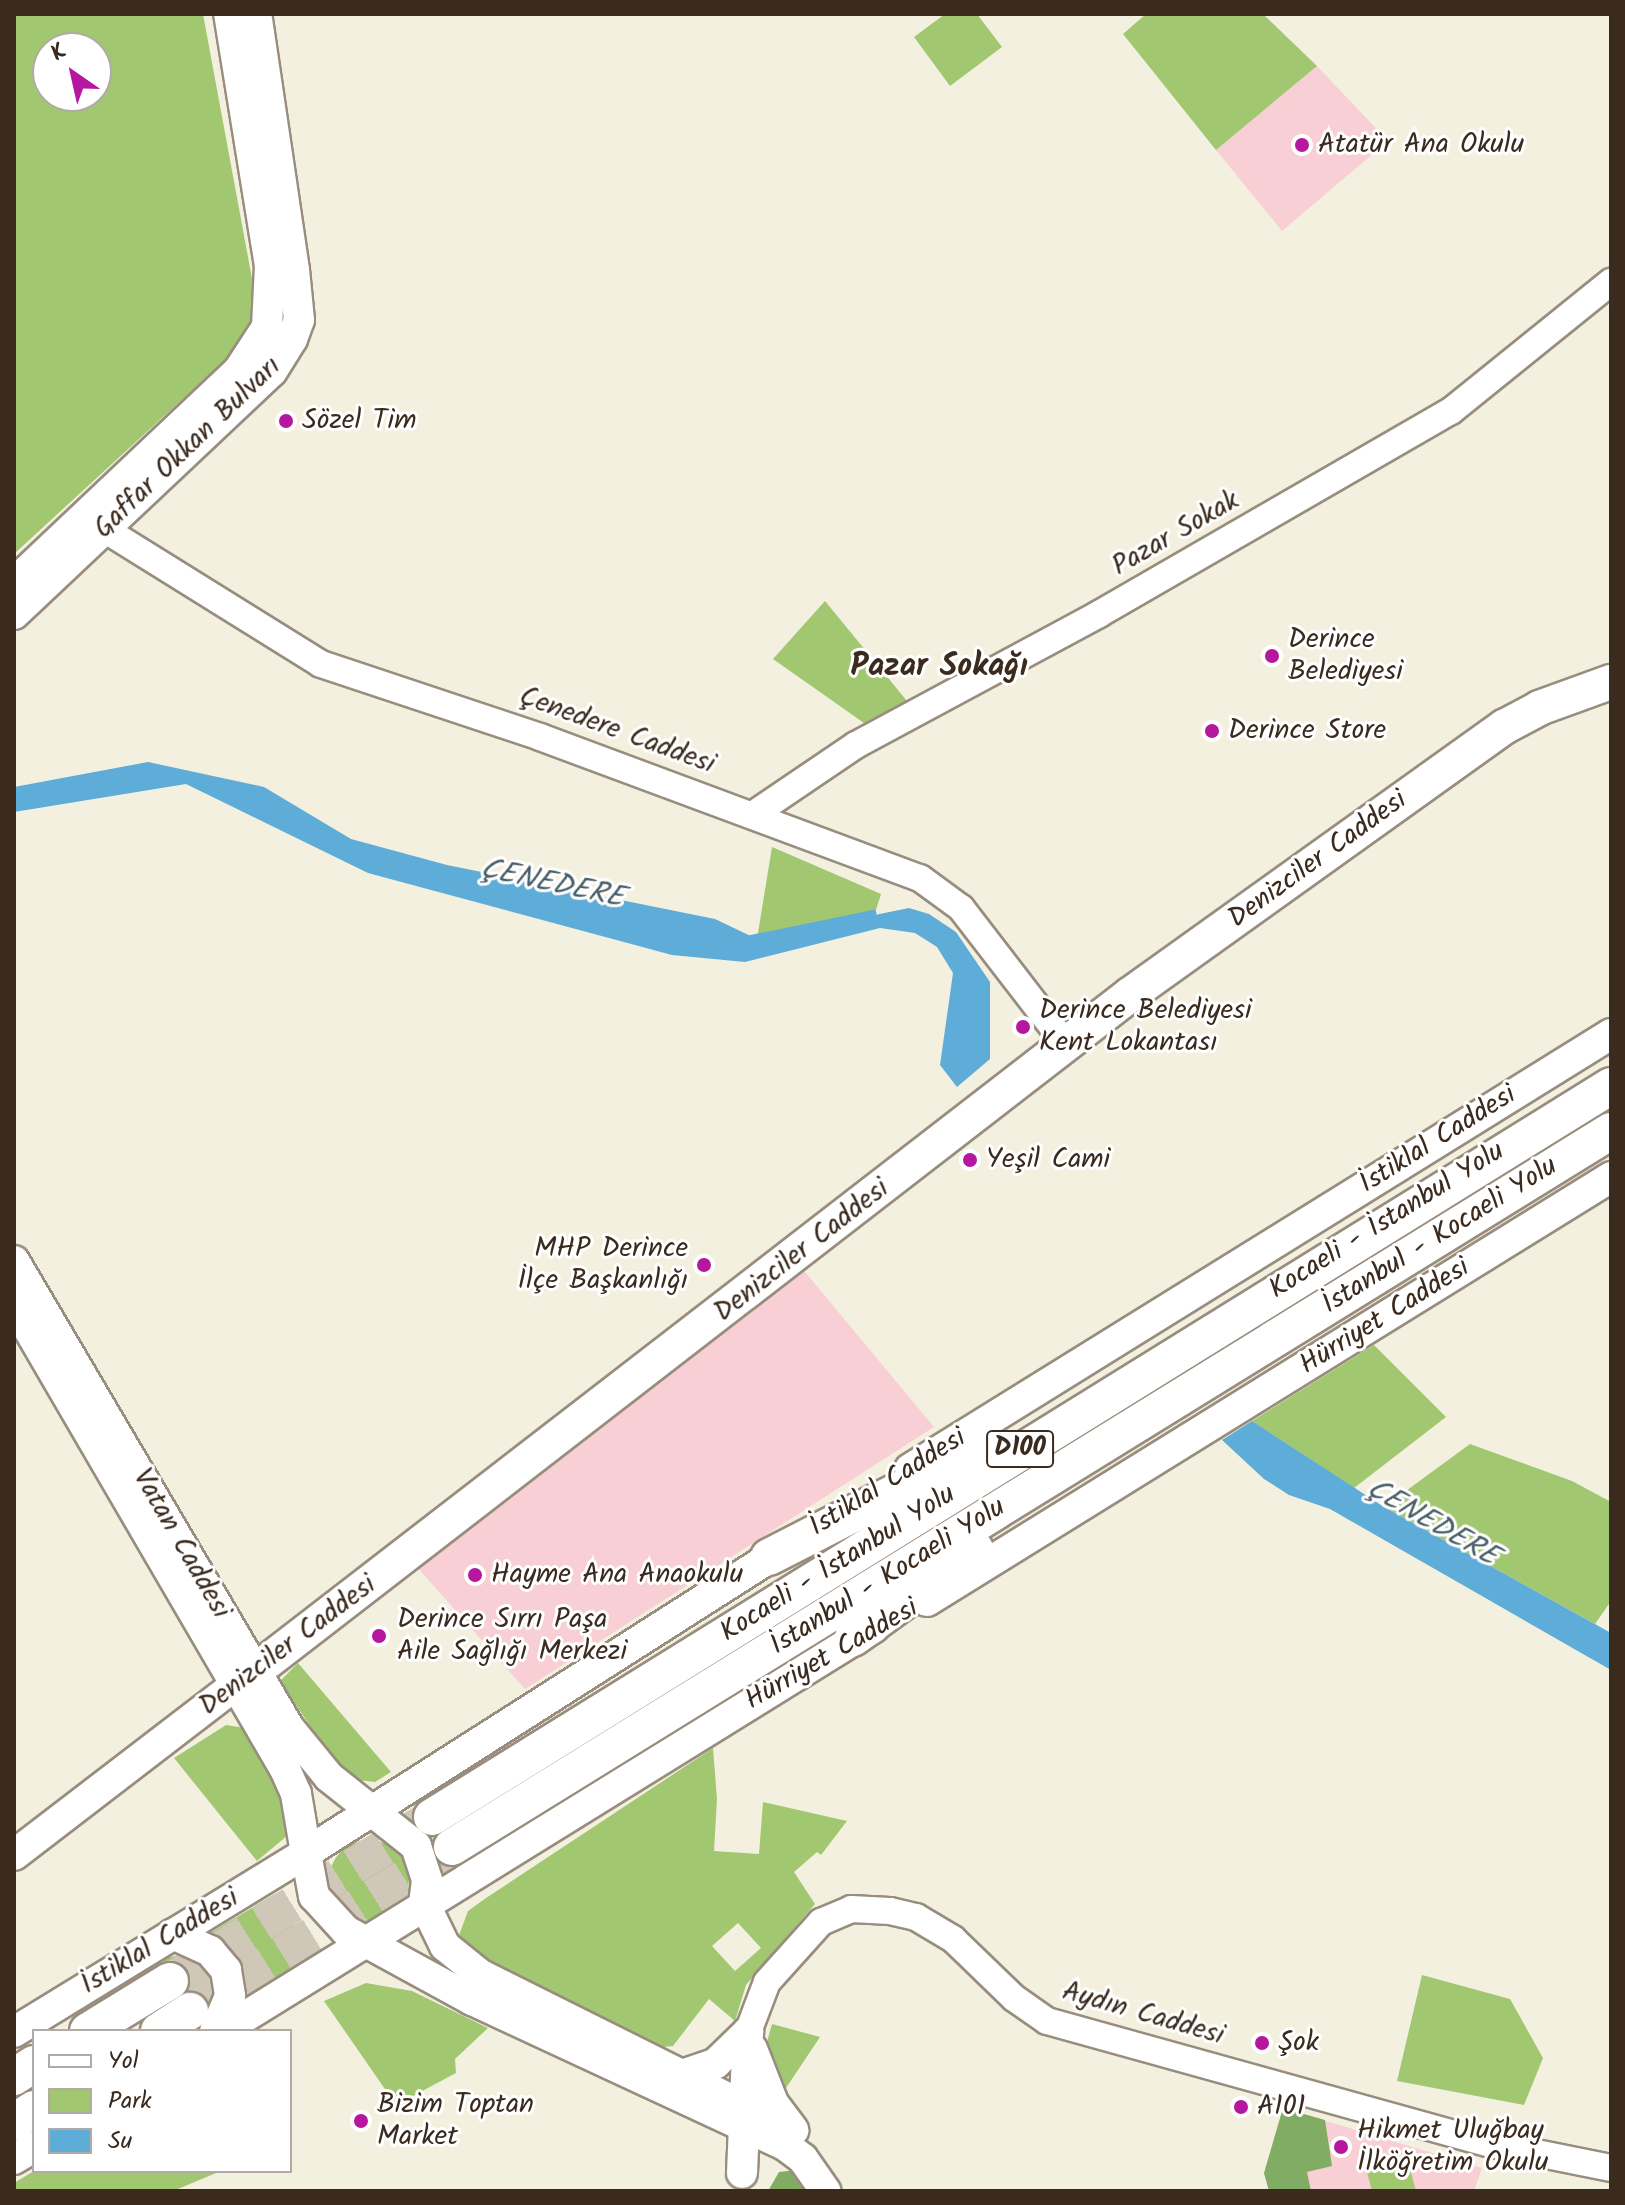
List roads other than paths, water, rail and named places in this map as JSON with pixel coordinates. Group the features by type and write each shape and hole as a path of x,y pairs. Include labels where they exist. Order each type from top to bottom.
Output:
{"highway":[{"name":"Kocaeli - İstanbul Yolu","path":"432,1817 1194,1340 1611,1086"},
{"name":"İstanbul - Kocaeli Yolu","path":"452,1847 1611,1131"},
{"path":"769,1557 1194,1340"},
{"path":"853,1638 1217,1373"},
{"path":"91,2029 170,1981"},
{"path":"168,2029 202,2021"},
{"path":"14,2077 32,2065"},
{"path":"14,2122 32,2110"}],"main road":[{"name":"Gaffar Okkan Bulvarı","path":"14,614 239,370 267,327 270,266 229,14"},
{"name":"Gaffar Okkan Bulvarı","path":"14,583 94,524 272,371 299,320 256,14"},
{"name":"Denizciler Caddesi","path":"14,1855 1065,1043 1504,727 1539,708 1611,682"},
{"name":"İstiklal Caddesi","path":"371,1808 1611,1034"},
{"name":"Hürriyet Caddesi","path":"424,1903 853,1638 1005,1556 1611,1177"},
{"name":"Vatan Caddesi","path":"14,1261 252,1673 296,1794 314,1896 346,1931 366,1940"},
{"name":"Vatan Caddesi","path":"14,1304 252,1673 314,1761 416,1846 427,1880 424,1903"},
{"path":"306,1853 371,1808"},
{"name":"İstiklal Caddesi","path":"14,2032 306,1853"},
{"path":"225,2029 424,1903 445,1946 481,1975 682,2075 743,2117 795,2146 839,2191"},
{"path":"173,1934 210,1951 226,1970 230,1996 202,2021"},
{"path":"366,1940 472,2000 697,2107 743,2117"},
{"path":"682,2075 716,2063 748,2032"},
{"path":"743,2182 748,2032"},
{"path":"748,2032 767,2091 795,2146 825,2191"},
{"path":"697,2107 716,2127 743,2182"},
{"path":"743,2182 761,2153 795,2146"},
{"path":"14,2159 32,2148"}],"street":[{"name":"Pazar Sokak","path":"754,814 883,729 1099,614 1451,411 1611,282"},
{"name":"Çenedere Caddesi","path":"94,524 321,664 754,814 940,889 983,933 1065,1043"},
{"name":"Aydın Caddesi","path":"748,2032 767,1982 811,1930 851,1909 890,1911 916,1917 953,1939 1014,1998 1047,2021 1492,2144 1611,2168"}],"water":[{"path":"148,762 264,787 351,839 447,865 715,919 757,939 909,908 929,914 956,932 990,982 990,1059 957,1087 940,1065 953,973 937,947 915,933 880,928 745,962 672,955 368,873 186,784 14,812 14,787"},
{"path":"1252,1421 1384,1507 1611,1633 1611,1670 1330,1509 1289,1495 1264,1479 1222,1440"}],"waterway":[{"name":"ÇENEDERE","path":"751,938 873,913"}],"tunnel":[{"path":"170,1981 431,1818"},
{"path":"190,2011 450,1849"}],"place":[{"name":"Atatür Ana Okulu","path":"1302,145"},
{"name":"Sözel Tim","path":"286,421"},
{"name":"Derince Belediyesi","path":"1272,656"},
{"name":"Derince Store","path":"1212,731"},
{"name":"Derince Belediyesi Kent Lokantası","path":"1023,1027"},
{"name":"Yeşil Cami","path":"970,1160"},
{"name":"MHP Derince İlçe Başkanlığı","path":"704,1265"},
{"name":"Hayme Ana Anaokulu","path":"475,1575"},
{"name":"Derince Sırrı Paşa Aile Sağlığı Merkezi","path":"379,1636"},
{"name":"Şok","path":"1262,2043"},
{"name":"A101","path":"1241,2107"},
{"name":"Bizim Toptan Market","path":"361,2121"},
{"name":"Hikmet Uluğbay İlköğretim Okulu","path":"1341,2147"}],"district":[{"name":"Pazar Sokağı","path":"939,667"}]}
